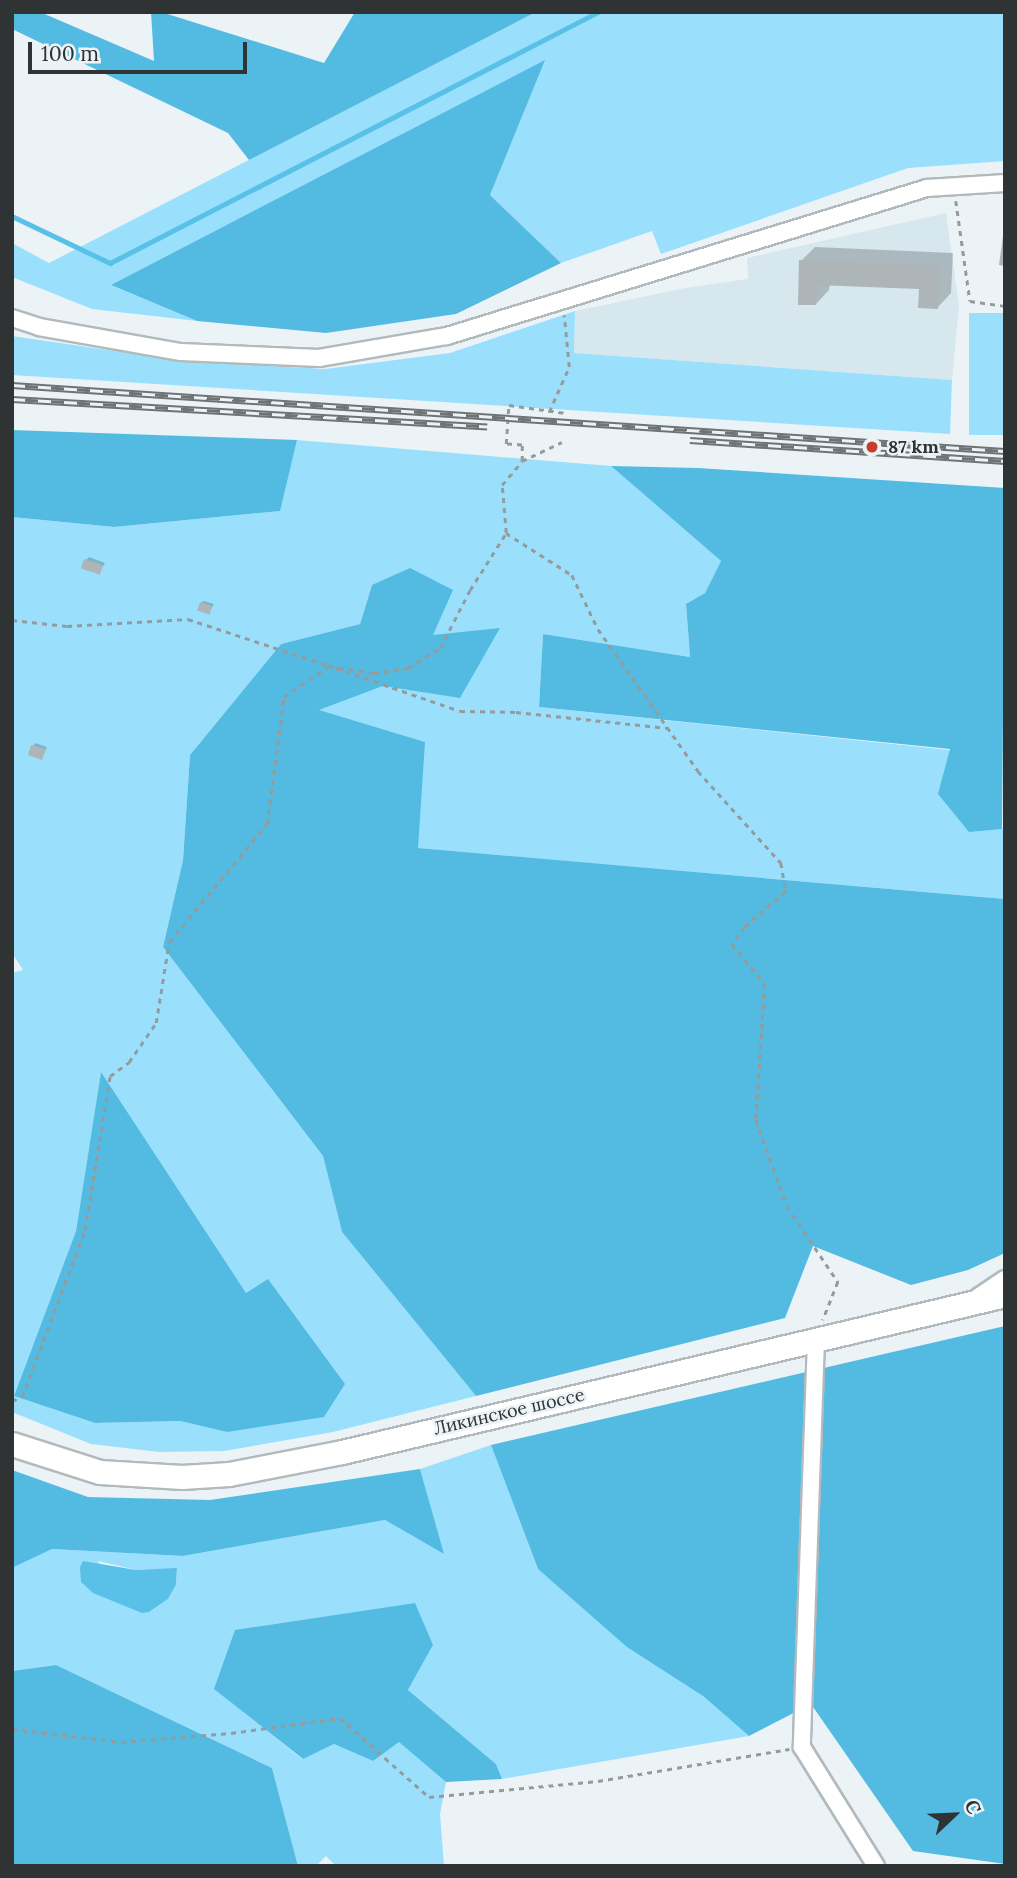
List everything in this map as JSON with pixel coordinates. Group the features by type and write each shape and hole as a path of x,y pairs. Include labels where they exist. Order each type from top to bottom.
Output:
{"highway":[{"name":"Ликинское шоссе","path":"12,1444 100,1472 182,1478 229,1474 342,1452 1005,1294"}],"street":[{"path":"12,318 39,327 181,352 319,358 447,336 928,188 1005,183"},
{"path":"970,1303 1005,1279"},
{"path":"816,1339 802,1747 876,1866"}],"path":[{"path":"954,186 970,301 1005,306"},
{"path":"548,412 569,367 563,300"},
{"path":"522,461 522,445 506,444 509,405 565,413"},
{"path":"12,1401 22,1397 85,1230 110,1076 129,1062 156,1023 169,943 267,824 284,697 329,666 374,673 408,668 440,648 470,590 506,533 502,485 522,461 562,442"},
{"path":"506,533 572,575 598,629 698,771 781,863 786,891 745,927 732,944 765,984 756,1120 787,1206 838,1282 816,1339"},
{"path":"12,620 67,626 188,619 460,711 516,712 668,728"},
{"path":"12,1729 121,1742 231,1734 340,1718 429,1797 598,1781 802,1747"}],"shaded area":[{"path":"12,12 40,12 154,61 151,12 161,12 324,63 355,12 536,12 249,160 228,133 12,29"},
{"path":"536,12 1005,12 1005,161 908,168 661,254 652,231 561,263 490,195 544,61 113,286 197,321 92,309 12,277 12,243 49,263"},
{"path":"545,60 490,195 561,263 456,314 326,333 197,321 111,285"},
{"path":"946,213 959,306 952,380 574,353 575,311 685,288 748,279 747,258"},
{"path":"575,311 574,353 952,380 950,434 12,375 12,336 184,361 325,369 450,353"},
{"path":"969,313 1005,313 1005,435 969,435"},
{"path":"12,430 297,440 280,511 114,527 12,517"},
{"path":"297,440 611,466 721,561 705,593 686,605 690,657 543,634 539,707 950,750 1002,829 1005,825 1005,899 417,848 424,742 318,710 383,686 460,697 433,635 372,585 360,624 281,644 190,755 183,860 163,947 323,1156 342,1232 476,1396 333,1432 224,1451 159,1452 91,1444 12,1412 12,973 23,970 12,953 12,517 114,527 279,511","holes":["101,1073 246,1294 268,1280 227,1432 180,1421 95,1423 14,1396 76,1231"]},
{"path":"611,466 698,468 1005,488 1002,829 969,832 938,794 950,749 539,707 543,634 690,657 686,604 705,593 721,561"},
{"path":"410,568 453,590 433,635 500,628 460,698 383,686 319,710 425,742 418,848 1005,899 1005,1253 968,1270 911,1285 813,1246 785,1318 476,1396 342,1232 323,1156 163,947 183,860 190,755 281,644 360,624 372,585"},
{"path":"101,1072 246,1293 268,1279 345,1384 324,1417 227,1432 180,1421 95,1423 14,1396 76,1231"},
{"path":"1005,1326 1005,1864 913,1851 811,1704 749,1736 703,1696 627,1647 538,1569 491,1445"},
{"path":"491,1445 538,1569 703,1696 749,1736 502,1779 496,1764 408,1690 433,1645 215,1689 302,1759 334,1744 373,1761 399,1741 446,1782 440,1814 444,1866 336,1866 326,1856 316,1866 298,1866 272,1768 56,1665 12,1671 12,1568 52,1549 183,1556 385,1520 443,1553 420,1469","holes":["98,1561 136,1570 177,1569 176,1585 168,1599 149,1612 142,1612 121,1602"]},
{"path":"420,1469 444,1554 385,1520 183,1556 52,1549 12,1568 12,1470 88,1497 210,1500"},
{"path":"83,1561 136,1570 177,1568 176,1585 168,1599 149,1612 142,1613 93,1593 81,1582 80,1567"},
{"path":"415,1603 433,1645 408,1690 496,1764 502,1779 446,1782 399,1742 373,1761 334,1744 303,1759 214,1689 235,1630"},
{"path":"56,1665 272,1768 298,1866 12,1866 12,1671"}],"building":[{"path":"1005,236 1005,266 999,265"},
{"path":"799,260 940,266 938,309 918,308 919,289 817,285 816,305 798,305"},
{"path":"84,559 103,565 100,575 81,569"},
{"path":"200,602 212,606 210,615 197,611"},
{"path":"31,745 46,749 42,760 28,755"}],"waterway":[{"path":"12,216 110,263 598,12"}],"railway":[{"path":"12,385 1005,451"},
{"path":"12,399 487,426"},
{"path":"690,440 1005,461"}],"place":[{"name":"87 km","path":"872,447"}]}
